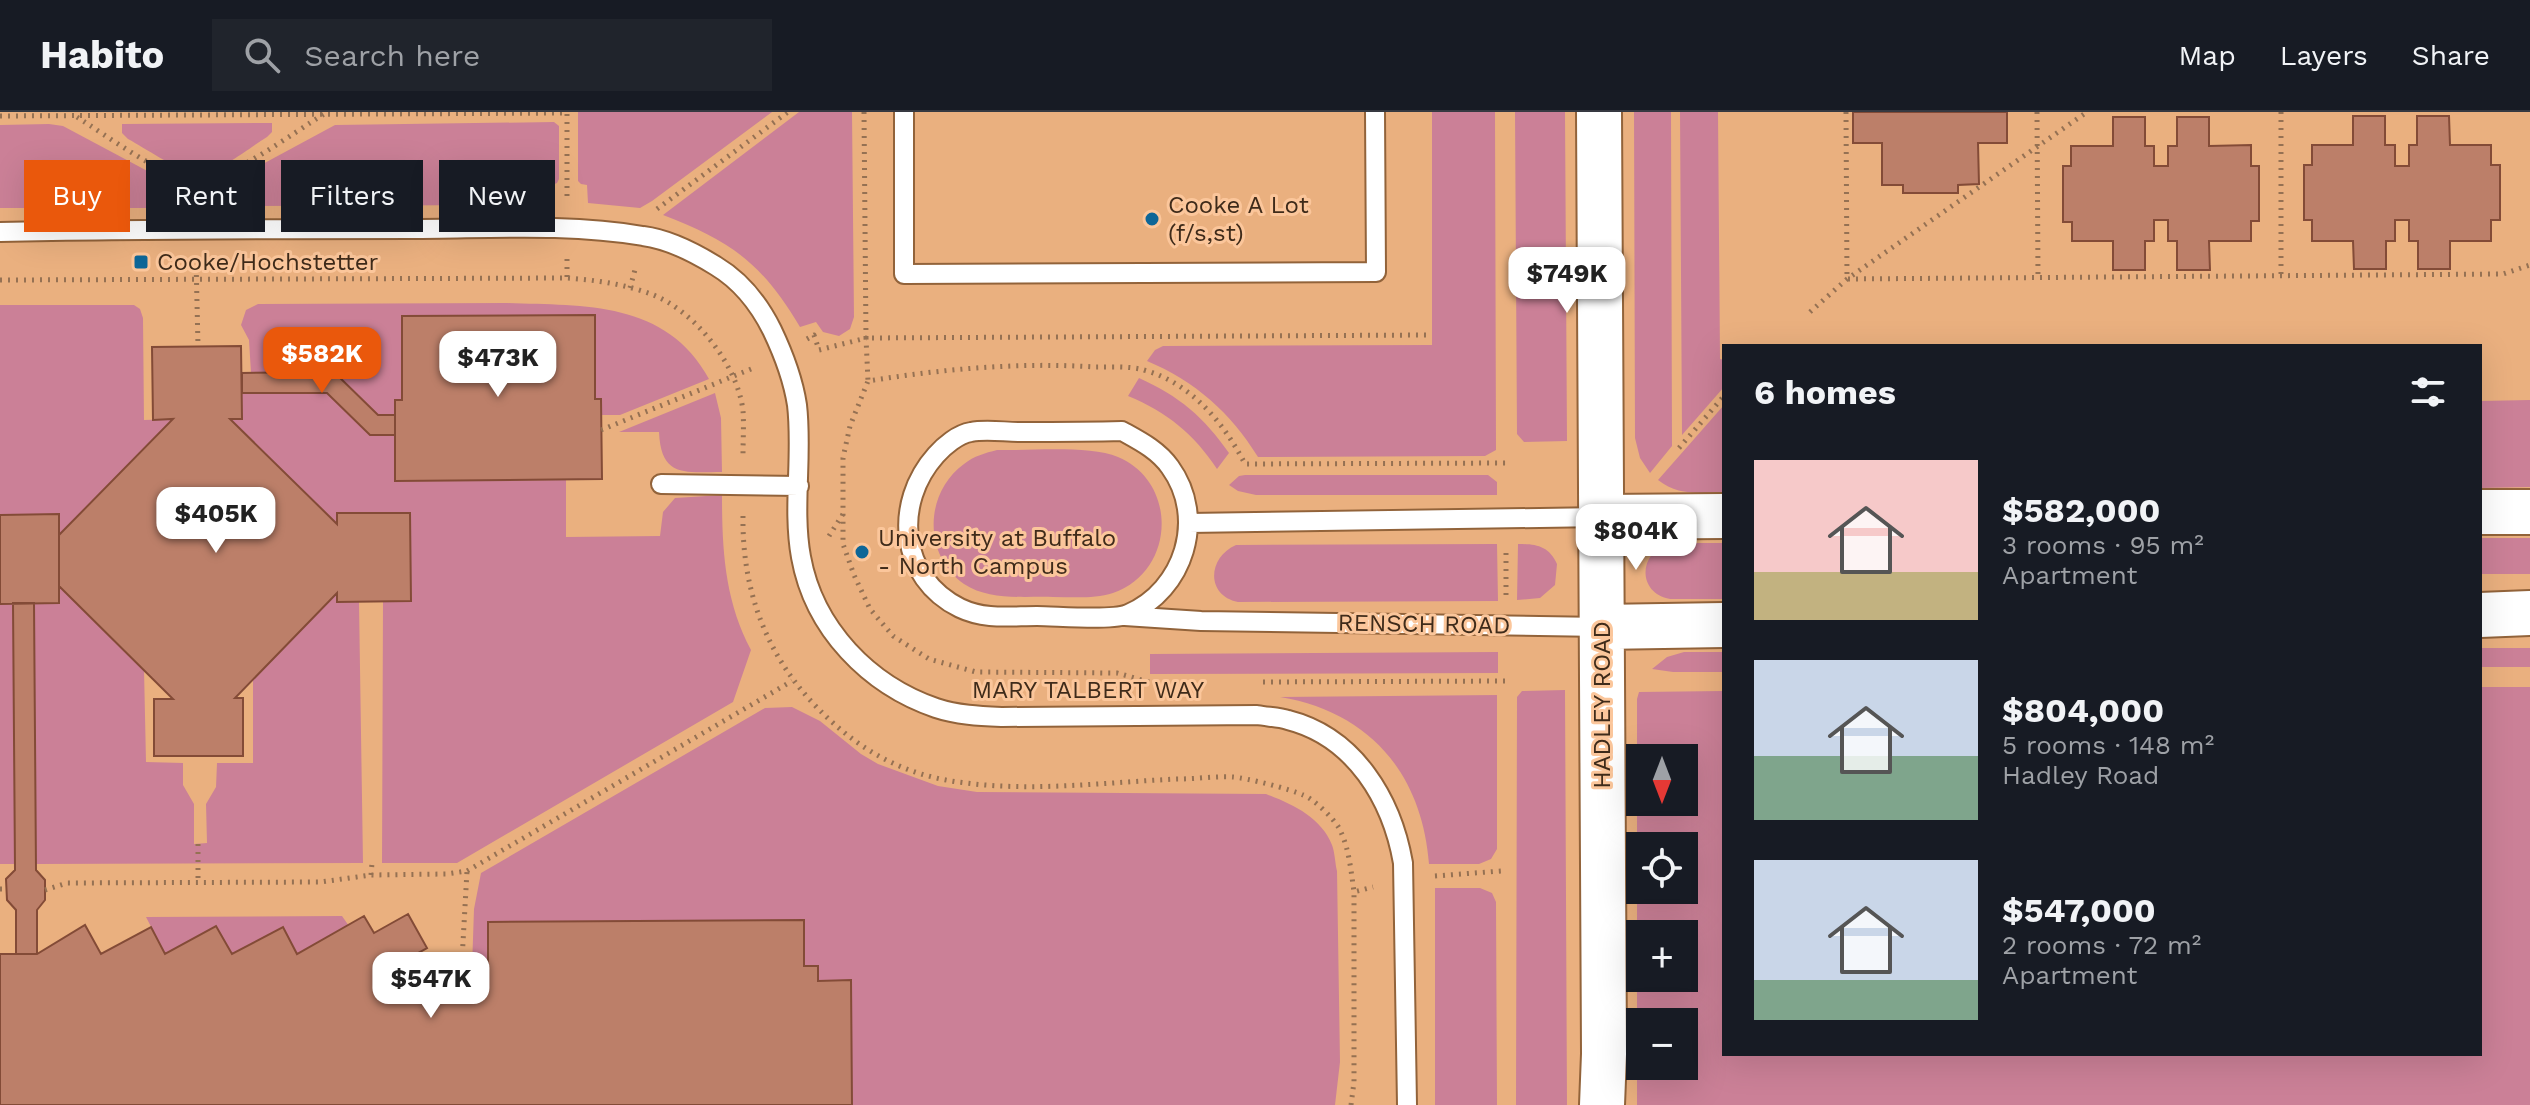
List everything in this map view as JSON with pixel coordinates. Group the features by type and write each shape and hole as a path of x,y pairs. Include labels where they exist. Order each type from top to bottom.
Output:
{"street":[{"name":"HADLEY ROAD","path":"1599,112 1603,517 1602,1105"},
{"path":"2482,512 2530,512"},
{"path":"1603,517 1722,516"},
{"path":"2482,615 2530,613"},
{"name":"RENSCH ROAD","path":"1602,627 1722,625"}],"lane":[{"path":"904,112 904,274 920,274 1376,272 1375,112"},
{"name":"MARY TALBERT WAY","path":"265,229 567,229 645,236 715,265 734,279 764,313 782,354 797,404 801,558 820,612 858,662 882,682 939,709 970,715 1257,715 1290,720 1339,746 1377,787 1390,811 1403,863 1407,1105"},
{"name":"MARY TALBERT WAY","path":"0,232 146,230"},
{"path":"1122,431 1148,445 1170,467 1184,493 1189,523 1185,552 1172,579 1151,601 1125,616 976,616 949,602 927,582 913,556 907,526 910,497 923,469 943,447 969,432 1122,431"},
{"path":"661,484 799,486"},
{"path":"1189,523 1603,517"},
{"name":"RENSCH ROAD","path":"1125,616 1201,621 1602,627"}],"path":[{"path":"630,288 652,212 788,112"},
{"path":"1846,112 1847,279"},
{"path":"2037,112 2038,277"},
{"path":"1810,312 1847,279 2087,112"},
{"path":"2281,112 2281,276"},
{"path":"0,116 567,113"},
{"path":"248,160 325,114"},
{"path":"75,116 147,160"},
{"path":"192,232 198,279 198,346"},
{"path":"1847,279 2503,274 2530,265"},
{"path":"0,280 567,278 598,281 654,295 694,323 721,354 734,378 743,411 743,542 747,578 757,614 792,681 846,736 876,757 926,776 965,783 1014,786 1235,777 1306,795 1338,826 1348,856 1354,892 1354,1082 1351,1105"},
{"path":"601,430 734,378 814,335 819,350 866,338 868,381 850,426 843,458 843,544 870,609 893,636 929,659 976,672 1117,673 1150,683"},
{"path":"868,381 967,368 1062,365 1143,369 1170,381 1215,416 1232,438 1245,464 1506,463"},
{"path":"1679,448 1722,398"},
{"path":"826,541 843,513"},
{"path":"1506,595 1507,543"},
{"path":"45,890 67,883 321,882 371,875 467,871 792,681"},
{"path":"1258,682 1505,681"},
{"path":"198,844 198,883"},
{"path":"371,875 372,863"},
{"path":"461,978 467,871"},
{"path":"1435,876 1501,871"},
{"path":"1354,892 1374,887"}],"shaded area":[{"name":"University at Buffalo - North Campus","path":"0,112 2530,112 2530,1105 0,1105"},
{"path":"578,112 772,112 640,208 588,203 587,185 578,181"},
{"path":"799,112 852,112 854,317 850,329 839,336 823,332 816,322 800,327 772,286 743,257 708,234 663,215"},
{"path":"1432,112 1495,112 1496,450 1485,456 1258,457 1236,426 1210,400 1181,378 1147,361 1155,350 1163,346 1432,345"},
{"path":"1515,112 1565,112 1567,441 1524,442 1517,434"},
{"path":"1634,112 1671,112 1672,446 1650,473 1640,458 1635,438"},
{"path":"1680,112 1718,112 1722,389 1682,435"},
{"path":"554,122 559,126 559,179 555,184 555,160 439,160 439,205 423,205 423,160 281,160 281,206 265,206 265,163 335,125"},
{"path":"272,123 272,132 232,160 165,160 128,139 122,133 122,124"},
{"path":"0,125 63,126 127,160 24,160 24,208 0,208"},
{"path":"130,162 146,170 146,208 130,208"},
{"path":"506,303 593,308 620,312 646,321 670,334 691,353 709,379 620,415 601,415 601,399 595,399 594,315 402,316 402,400 395,401 395,415 378,415 334,372 251,373 249,340 241,325 246,310 258,304"},
{"path":"0,305 134,305 140,309 143,318 144,420 173,419 59,535 0,515"},
{"path":"1139,378 1178,400 1210,429 1229,453 1217,469 1199,445 1178,425 1128,396"},
{"path":"242,393 327,393 370,435 395,435 396,481 566,480 566,537 660,536 663,512 675,498 722,495 730,594 751,650 733,702 457,863 382,863 383,602 411,601 410,513 337,513 337,524 230,419 242,419"},
{"path":"715,393 721,418 722,472 686,471 670,465 664,458 659,432 619,432"},
{"path":"2530,400 2530,487 2482,488 2482,401"},
{"path":"1722,407 1722,492 1681,491 1658,480"},
{"path":"1059,449 1106,453 1138,469 1151,486 1159,505 1162,526 1158,547 1149,566 1134,582 1113,593 1091,597 1007,596 985,593 964,584 951,572 935,541 936,507 941,491 951,476 976,457 997,450"},
{"path":"1245,475 1488,475 1497,482 1497,495 1256,495 1238,491 1229,485"},
{"path":"2482,538 2530,538 2530,574 2482,574"},
{"path":"1669,543 1722,543 1722,599 1670,599 1659,595 1647,581 1646,572 1651,555"},
{"path":"1497,544 1498,601 1238,602 1227,598 1215,584 1214,575 1220,558 1236,545"},
{"path":"1518,544 1541,547 1550,553 1557,564 1555,585 1540,598 1517,600"},
{"path":"59,586 144,669 146,762 183,763 183,785 194,804 194,844 207,843 206,804 216,787 217,763 253,763 253,680 337,593 338,602 359,602 363,863 36,864 34,603 59,603"},
{"path":"13,603 15,864 0,864 0,604"},
{"path":"2482,648 2530,648 2530,667 2482,667"},
{"path":"1498,652 1498,673 1150,674 1150,654"},
{"path":"1684,652 1722,652 1722,672 1652,669 1667,657"},
{"path":"2482,687 2530,687 2530,1105 1637,1105 1637,1080 1698,1080 1698,1008 1637,1008 1637,992 1698,992 1698,920 1637,920 1637,904 1698,904 1698,832 1637,832 1637,816 1698,816 1698,744 1637,744 1639,692 1722,691 1722,1056 2482,1056"},
{"path":"1565,690 1567,1105 1516,1105 1517,697 1522,691"},
{"path":"1497,695 1497,849 1491,859 1479,864 1429,864 1415,802 1403,776 1386,752 1365,733 1340,717 1312,705 1280,697"},
{"path":"792,707 820,721 878,764 938,786 977,792 1266,794 1305,813 1327,835 1337,871 1340,1062 1335,1105 852,1105 851,981 818,981 818,966 804,966 803,920 488,922 488,968 472,968 474,909 481,873 765,708"},
{"path":"1435,888 1480,888 1492,893 1496,902 1497,1105 1435,1105"},
{"path":"342,916 349,926 297,954 283,927 232,954 216,926 165,954 146,917"}],"building":[{"path":"1853,112 2007,112 2007,143 1978,143 1979,184 1958,185 1958,193 1903,193 1903,185 1882,185 1882,143 1853,143"},
{"path":"2353,116 2385,116 2385,145 2395,145 2395,166 2409,166 2409,145 2417,145 2417,116 2449,116 2450,145 2491,145 2491,165 2500,165 2500,220 2491,220 2491,241 2450,241 2450,269 2418,269 2418,241 2409,241 2409,220 2395,220 2395,241 2386,241 2386,269 2354,269 2353,241 2312,241 2312,220 2304,220 2304,165 2312,165 2312,145 2353,145"},
{"path":"2113,117 2145,117 2145,146 2154,146 2154,166 2168,166 2168,146 2177,146 2177,117 2209,117 2209,146 2251,145 2251,166 2259,166 2259,221 2251,221 2251,241 2209,241 2210,270 2177,270 2177,241 2168,241 2168,220 2154,220 2154,241 2145,241 2145,270 2113,270 2113,241 2072,241 2072,222 2063,222 2063,166 2071,166 2071,146 2113,146"},
{"path":"595,315 595,399 601,399 602,479 395,481 395,400 402,400 402,316"},
{"path":"241,346 242,419 230,419 337,524 337,513 410,513 411,601 337,602 337,593 235,698 243,698 243,756 154,756 154,699 173,699 59,586 59,535 173,419 153,420 152,347"},
{"path":"334,372 378,415 395,415 395,435 370,435 327,393 242,393 242,373"},
{"path":"59,514 59,603 0,604 0,515"},
{"path":"13,603 34,603 36,870 45,880 45,900 37,910 37,954 16,954 16,910 7,900 6,879 15,870"},
{"path":"408,914 427,948 393,967 389,984 472,983 472,968 488,968 488,922 804,920 804,966 818,966 818,981 851,980 852,1105 0,1105 0,954 37,954 85,925 101,954 151,927 165,954 216,926 232,954 283,927 297,954 364,916 374,933"}],"place":[{"name":"Cooke A Lot (f/s,st)","path":"1152,219"},
{"name":"Cooke/Hochstetter","path":"141,262"},
{"name":"University at Buffalo - North Campus","path":"862,552"}]}
